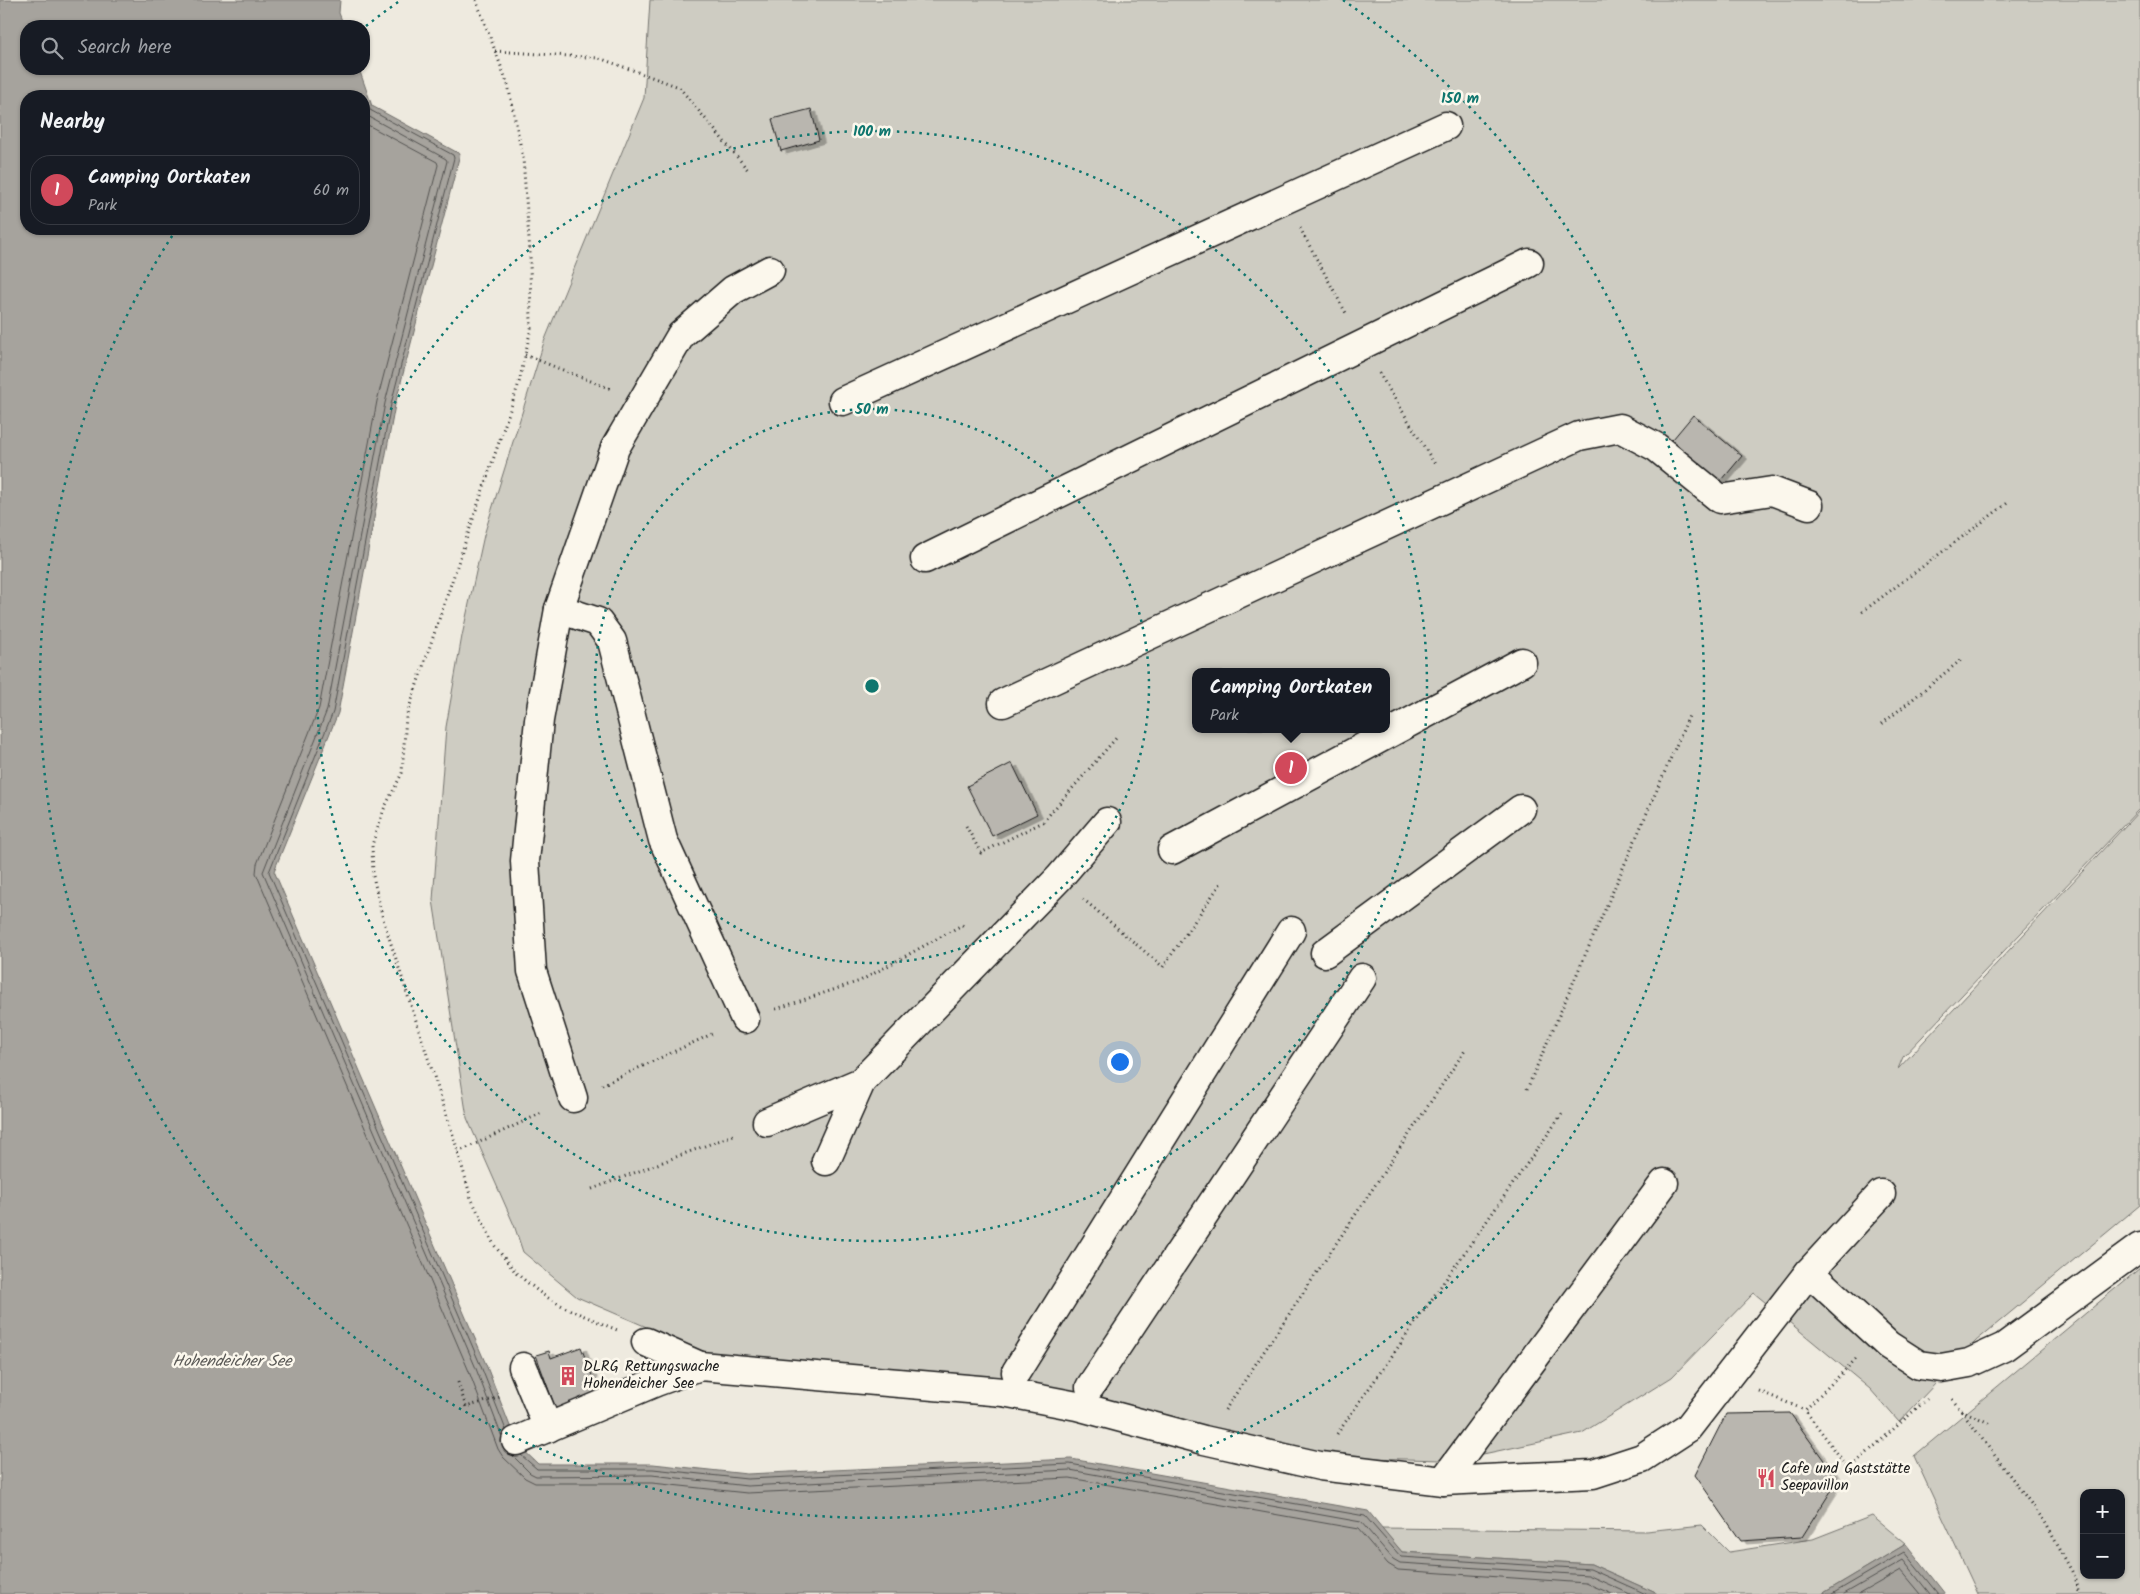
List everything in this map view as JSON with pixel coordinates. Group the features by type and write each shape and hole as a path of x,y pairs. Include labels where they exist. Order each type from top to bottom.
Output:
{"street":[{"path":"843,401 1446,126"},
{"path":"926,559 1530,262"},
{"path":"572,1098 532,971 525,861 540,720 559,609 614,448 682,335 733,290 770,270"},
{"path":"1003,703 1579,436 1620,428 1656,447 1720,499 1772,490 1809,505"},
{"path":"559,609 598,622 612,641 663,840 745,1019"},
{"path":"1390,733 1522,662"},
{"path":"1172,850 1390,733"},
{"path":"1325,953 1521,809"},
{"path":"826,1161 861,1082 1058,878 1107,822"},
{"path":"1016,1372 1292,931"},
{"path":"1090,1387 1362,978"},
{"path":"767,1122 861,1082"},
{"path":"1444,1481 1664,1183"},
{"path":"646,1342 700,1366 1003,1392 1077,1406 1204,1440 1320,1466 1444,1481 1593,1474 1642,1458 1688,1428 1809,1272 1881,1194"},
{"path":"1809,1272 1888,1345 1919,1366 1943,1375 2004,1347 2140,1247"},
{"path":"516,1442 656,1382 700,1366"},
{"path":"523,1367 548,1428"}],"path":[{"path":"476,0 508,84 524,158 530,253 531,328 519,383 406,717 402,773 384,809 372,845 373,876 383,919 454,1138 471,1198 494,1245 517,1274 542,1295 566,1308 646,1342"},
{"path":"496,52 599,58 679,87 748,170"},
{"path":"525,355 642,402"},
{"path":"1862,612 2009,502"},
{"path":"1882,724 1960,660"},
{"path":"1527,1089 1689,716"},
{"path":"966,826 981,853 1043,822 1117,737"},
{"path":"1058,878 1163,967 1221,883"},
{"path":"1204,1440 1466,1049"},
{"path":"1320,1466 1340,1430 1562,1114"},
{"path":"592,1189 767,1122"},
{"path":"1805,1410 1879,1337"},
{"path":"1727,1377 1805,1410 1849,1469 1943,1375 1950,1396 2045,1522 2075,1577 2080,1594"},
{"path":"458,1382 466,1407 509,1394"},
{"path":"1960,1410 1989,1423"}],"shaded area":[{"path":"650,0 2140,0 2140,808 1903,1057 1898,1069 2140,810 2140,1205 1976,1341 1899,1422 1870,1389 1754,1293 1672,1377 1582,1433 1488,1453 1441,1460 1300,1456 707,1353 577,1297 523,1252 514,1225 467,1118 433,900 446,727 462,636 484,535 544,342 644,98"},
{"path":"2140,1268 2140,1594 1978,1594 1914,1456"},
{"path":"1872,1516 1906,1544 1822,1594 1658,1594 1591,1564 1402,1552 1381,1528 1646,1531 1702,1525 1729,1552 1813,1539"}],"water":[{"name":"Hohendeicher See","path":"0,0 340,0 339,13 342,20 20,20 20,75 361,75 366,90 20,90 20,235 370,235 370,100 372,106 460,154 395,405 338,713 274,871 485,1362 517,1444 538,1464 653,1464 747,1474 1071,1459 1368,1511 1402,1552 1591,1564 1658,1594 0,1594"},
{"path":"1906,1544 1945,1594 1822,1594"}],"building":[{"path":"811,109 819,140 781,151 772,119"},
{"path":"1693,415 1742,456 1717,486 1668,445"},
{"path":"1012,763 1037,814 992,836 967,786"},
{"name":"DLRG Rettungswache Hohendeicher See","path":"581,1347 599,1394 556,1410 536,1355 549,1351 551,1358"},
{"name":"Cafe und Gaststätte Seepavillon","path":"1790,1413 1838,1480 1802,1537 1741,1541 1695,1475 1726,1414"}],"place":[{"name":"Camping Oortkaten","path":"1291,768"},
{"name":"DLRG Rettungswache Hohendeicher See","path":"568,1376"},
{"name":"Cafe und Gaststätte Seepavillon","path":"1766,1478"}]}
